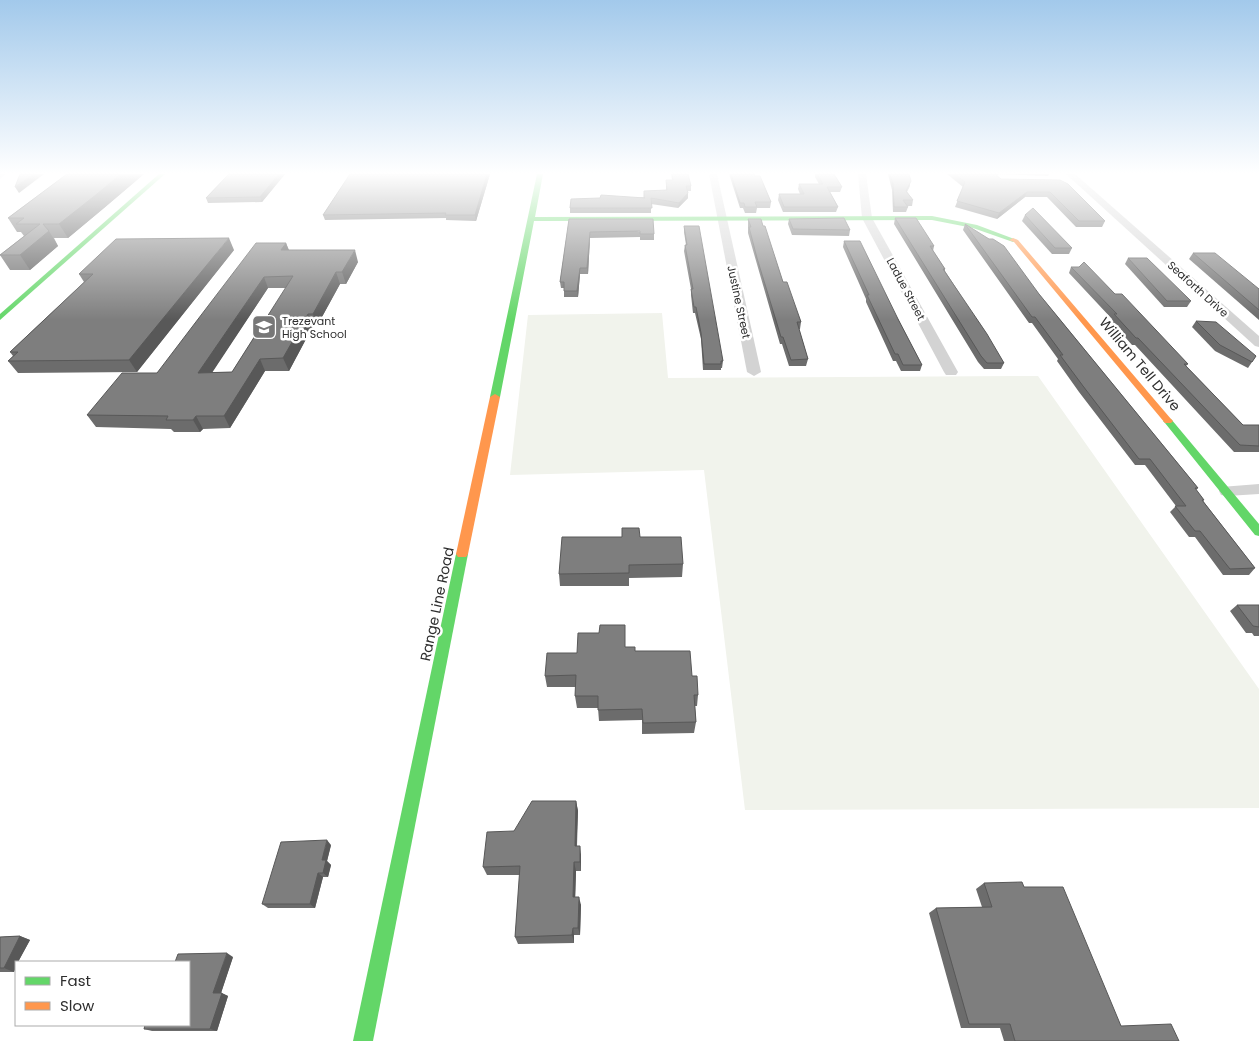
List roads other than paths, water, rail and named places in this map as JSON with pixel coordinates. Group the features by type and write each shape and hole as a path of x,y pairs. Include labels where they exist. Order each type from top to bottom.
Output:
{"street":[{"path":"0,318 107,223"},
{"name":"Range Line Road","path":"363,1041 530,223"},
{"name":"Justine Street","path":"722,223 754,372"},
{"name":"Ladue Street","path":"870,223 951,372"},
{"name":"William Tell Drive","path":"965,223 987,228 1016,241 1227,491 1259,532"},
{"name":"Seaforth Drive","path":"1125,223 1259,343"},
{"path":"0,307 12,307"},
{"path":"1227,491 1259,489"}],"place":[{"name":"Trezevant High School","path":"264,327"}]}
